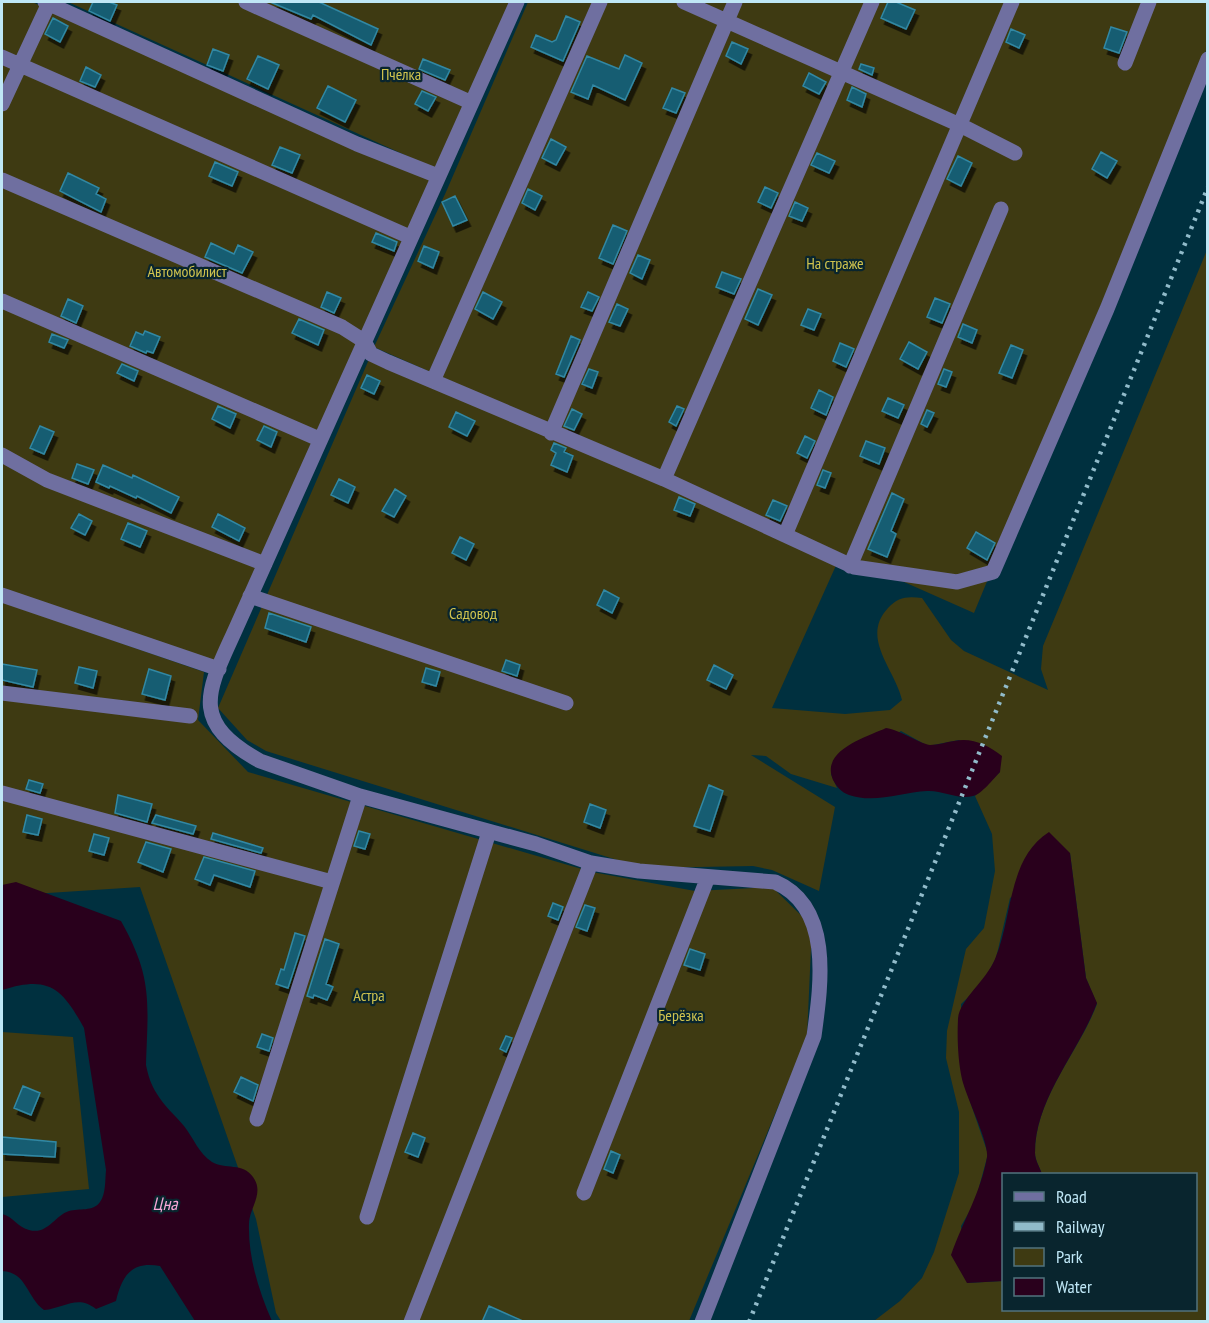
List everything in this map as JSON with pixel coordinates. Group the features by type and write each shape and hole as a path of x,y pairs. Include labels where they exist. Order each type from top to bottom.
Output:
{"street":[{"path":"2,104 47,2 357,144 438,176"},
{"path":"246,2 470,102"},
{"path":"517,2 470,102 250,596 210,692 209,710 213,721 233,743 260,761 360,796 591,863 639,871 775,882 794,893 806,906 817,940 820,990 814,1036 702,1322"},
{"path":"433,381 600,2"},
{"path":"684,2 960,125 1016,153"},
{"path":"551,433 735,2"},
{"path":"664,478 872,2"},
{"path":"785,535 1012,2"},
{"path":"1125,63 1149,2"},
{"path":"2,57 410,237"},
{"path":"2,180 322,319 364,340 371,354 551,433 664,478 850,566 957,582 993,572 1107,309 1208,59"},
{"path":"850,566 1001,209"},
{"path":"2,301 319,439"},
{"path":"2,455 46,480 265,564"},
{"path":"2,595 219,669"},
{"path":"250,596 566,703"},
{"path":"2,693 190,716"},
{"path":"2,793 332,882"},
{"path":"257,1119 360,796"},
{"path":"367,1218 489,832"},
{"path":"411,1322 591,863"},
{"path":"584,1193 708,877"}],"green space":[{"name":"Автомобилист","path":"2,2 32,2 437,178 214,671 2,593"},
{"name":"Пчёлка","path":"68,2 510,2 438,170"},
{"name":"На страже","path":"528,2 1207,2 1207,48 974,613 374,347 446,192"},
{"name":"Садовод","path":"1207,250 1207,1321 874,1321 900,1301 922,1278 934,1252 959,1173 959,1112 946,1058 947,1031 966,949 984,928 995,871 992,834 975,796 1000,772 959,740 928,746 901,731 831,774 837,788 791,774 766,756 751,755 835,807 819,891 772,870 753,866 643,868 266,751 247,740 218,708 370,357 838,561 772,708 845,714 890,710 902,700 882,654 877,631 880,619 888,608 903,598 922,598 951,640 964,651 1048,690 1041,669 1043,646","holes":["1070,853 1086,978 1097,1004 1042,1113 1037,1133 1035,1153 1037,1161 1042,1173 1197,1173 1197,1311 1002,1311 1002,1281 967,1283 961,1226 975,1202 988,1154 962,1078 961,1004 982,984 996,958 1010,898"]},
{"name":"Астра","path":"2,602 204,672 198,720 248,772 592,872 695,891 772,887 812,926 807,1037 689,1321 281,1321 276,1313 256,1219 140,887 2,896"},
{"path":"2,1032 73,1037 89,1189 2,1197"}],"water":[{"path":"886,728 930,745 961,740 980,743 1002,756 1000,772 980,792 967,797 927,791 869,798 844,792 833,780 831,770 833,760 857,740"},
{"path":"1049,832 1070,853 1086,978 1097,1003 1042,1113 1035,1153 1042,1173 1002,1173 1002,1281 967,1283 951,1255 976,1194 984,1170 987,1150 962,1079 958,1049 958,1019 963,1005 995,959 1018,873 1035,843"},
{"name":"Цна","path":"16,882 121,921 144,975 147,1007 146,1065 153,1087 207,1159 217,1164 244,1169 249,1172 256,1183 257,1195 249,1224 250,1249 259,1286 272,1321 195,1321 160,1266 142,1266 129,1272 121,1284 116,1301 96,1309 77,1302 44,1310 17,1276 2,1271 2,1214 25,1229 36,1231 46,1228 64,1213 97,1205 103,1195 106,1170 84,1028 76,1014 61,994 43,985 32,984 2,990 2,885"}],"building":[{"path":"93,2 109,2 117,5 110,21 89,11"},
{"path":"270,2 319,2 378,29 371,45 313,15 311,19"},
{"path":"888,2 896,2 915,10 906,29 881,18"},
{"path":"566,16 580,22 563,61 531,47 536,35 552,42 556,40"},
{"path":"53,18 68,26 60,42 45,34"},
{"path":"1111,27 1127,32 1119,53 1104,48"},
{"path":"1011,29 1025,35 1019,48 1006,42"},
{"path":"732,42 748,49 741,64 726,56"},
{"path":"213,49 229,55 223,71 207,65"},
{"path":"625,55 642,63 625,100 593,85 588,99 571,92 587,56 619,69"},
{"path":"258,56 279,65 268,89 247,79"},
{"path":"423,59 450,70 445,80 419,69"},
{"path":"861,64 874,68 872,75 859,69"},
{"path":"86,67 101,75 95,87 80,81"},
{"path":"809,73 826,82 819,94 803,86"},
{"path":"328,86 356,100 345,122 317,108"},
{"path":"852,87 866,94 862,107 847,100"},
{"path":"672,88 685,93 676,113 663,108"},
{"path":"422,91 436,97 428,111 415,104"},
{"path":"551,139 566,147 556,165 542,158"},
{"path":"280,147 300,155 292,173 272,165"},
{"path":"1101,152 1117,161 1107,178 1092,169"},
{"path":"817,153 835,161 829,173 811,165"},
{"path":"958,156 972,163 961,186 947,179"},
{"path":"215,162 238,172 232,186 209,176"},
{"path":"68,173 99,188 96,194 106,199 101,212 60,191"},
{"path":"765,187 778,193 771,208 758,202"},
{"path":"528,189 542,196 535,210 522,203"},
{"path":"455,196 467,220 453,226 442,202"},
{"path":"795,202 808,208 802,221 789,216"},
{"path":"613,225 627,231 613,264 599,258"},
{"path":"376,233 397,242 394,251 372,242"},
{"path":"211,243 234,254 238,245 253,252 242,273 205,257"},
{"path":"424,246 439,252 433,268 418,261"},
{"path":"638,255 650,260 642,279 630,273"},
{"path":"722,272 741,279 734,294 716,287"},
{"path":"758,289 772,295 758,325 745,319"},
{"path":"327,292 341,298 334,313 321,307"},
{"path":"483,292 502,302 493,319 475,309"},
{"path":"588,292 599,297 592,311 581,307"},
{"path":"935,298 950,304 942,323 927,317"},
{"path":"68,299 83,306 76,323 61,316"},
{"path":"617,304 628,309 620,326 609,322"},
{"path":"808,309 821,314 814,330 801,325"},
{"path":"299,319 324,330 318,345 292,333"},
{"path":"963,324 977,330 972,343 958,337"},
{"path":"145,331 160,337 153,353 147,351 146,353 130,346 136,332 143,335"},
{"path":"52,334 68,340 64,348 49,342"},
{"path":"571,336 580,340 564,377 556,374"},
{"path":"909,342 927,352 918,369 900,359"},
{"path":"840,343 854,349 846,367 833,361"},
{"path":"1011,345 1023,350 1012,378 999,373"},
{"path":"122,364 138,371 134,381 117,373"},
{"path":"589,369 598,372 592,388 582,384"},
{"path":"944,369 952,372 946,387 938,384"},
{"path":"367,375 380,381 374,394 361,388"},
{"path":"819,390 833,397 826,415 811,408"},
{"path":"888,398 904,405 898,418 882,411"},
{"path":"218,406 236,414 230,428 212,419"},
{"path":"677,406 684,409 676,426 669,422"},
{"path":"572,409 582,414 574,430 564,426"},
{"path":"927,410 934,413 927,427 921,424"},
{"path":"456,412 475,421 467,436 449,427"},
{"path":"40,426 54,432 44,454 30,448"},
{"path":"264,426 277,432 271,447 257,440"},
{"path":"805,436 815,441 807,458 797,453"},
{"path":"866,441 885,448 879,464 860,456"},
{"path":"554,443 566,448 564,452 573,456 567,472 551,465 556,453 551,450"},
{"path":"77,464 94,470 88,484 72,478"},
{"path":"103,465 132,478 133,475 179,497 171,513 137,496 136,498 96,482"},
{"path":"823,470 831,473 825,488 817,485"},
{"path":"339,479 355,487 348,503 331,495"},
{"path":"395,489 406,496 394,517 382,511"},
{"path":"892,493 904,499 891,531 896,534 887,557 868,549"},
{"path":"679,497 695,504 690,516 674,510"},
{"path":"773,500 787,506 780,521 766,515"},
{"path":"79,514 92,521 85,535 71,528"},
{"path":"218,514 245,528 239,541 212,527"},
{"path":"128,523 147,531 140,547 121,539"},
{"path":"976,532 995,543 987,560 967,548"},
{"path":"460,537 474,544 466,560 452,553"},
{"path":"604,590 619,598 612,613 597,605"},
{"path":"269,613 311,627 306,642 265,628"},
{"path":"506,660 520,665 517,676 502,671"},
{"path":"2,664 37,670 33,687 2,680"},
{"path":"714,665 733,675 726,689 707,680"},
{"path":"79,667 97,671 93,688 75,683"},
{"path":"426,668 440,672 436,686 422,682"},
{"path":"149,669 171,676 165,700 142,694"},
{"path":"29,780 43,784 40,793 26,789"},
{"path":"709,785 723,791 710,831 694,826"},
{"path":"118,795 152,804 147,822 115,813"},
{"path":"590,804 606,810 600,828 584,822"},
{"path":"27,815 42,819 38,835 23,832"},
{"path":"156,815 196,826 193,834 152,823"},
{"path":"359,831 370,834 365,849 354,846"},
{"path":"213,833 263,848 261,853 211,839"},
{"path":"94,834 109,838 104,855 89,851"},
{"path":"146,842 171,849 163,872 138,862"},
{"path":"204,857 255,871 250,887 214,875 210,885 195,879"},
{"path":"553,903 563,907 558,920 548,916"},
{"path":"585,905 595,908 587,931 576,927"},
{"path":"295,933 305,936 288,988 276,984 281,969 284,970"},
{"path":"325,939 339,944 326,984 333,987 327,1000 314,995 313,998 307,996"},
{"path":"690,949 705,954 700,970 684,965"},
{"path":"262,1034 273,1038 269,1051 257,1047"},
{"path":"506,1036 512,1038 506,1052 500,1049"},
{"path":"241,1077 258,1085 253,1101 234,1092"},
{"path":"23,1086 40,1093 31,1115 14,1108"},
{"path":"413,1133 425,1138 418,1157 405,1152"},
{"path":"2,1137 56,1142 55,1157 2,1154"},
{"path":"611,1151 620,1155 613,1173 604,1169"},
{"path":"489,1306 525,1322 482,1322"}],"railway":[{"path":"749,1322 1208,187"}],"park label":[{"name":"Берёзка","path":"681,1015"}]}
